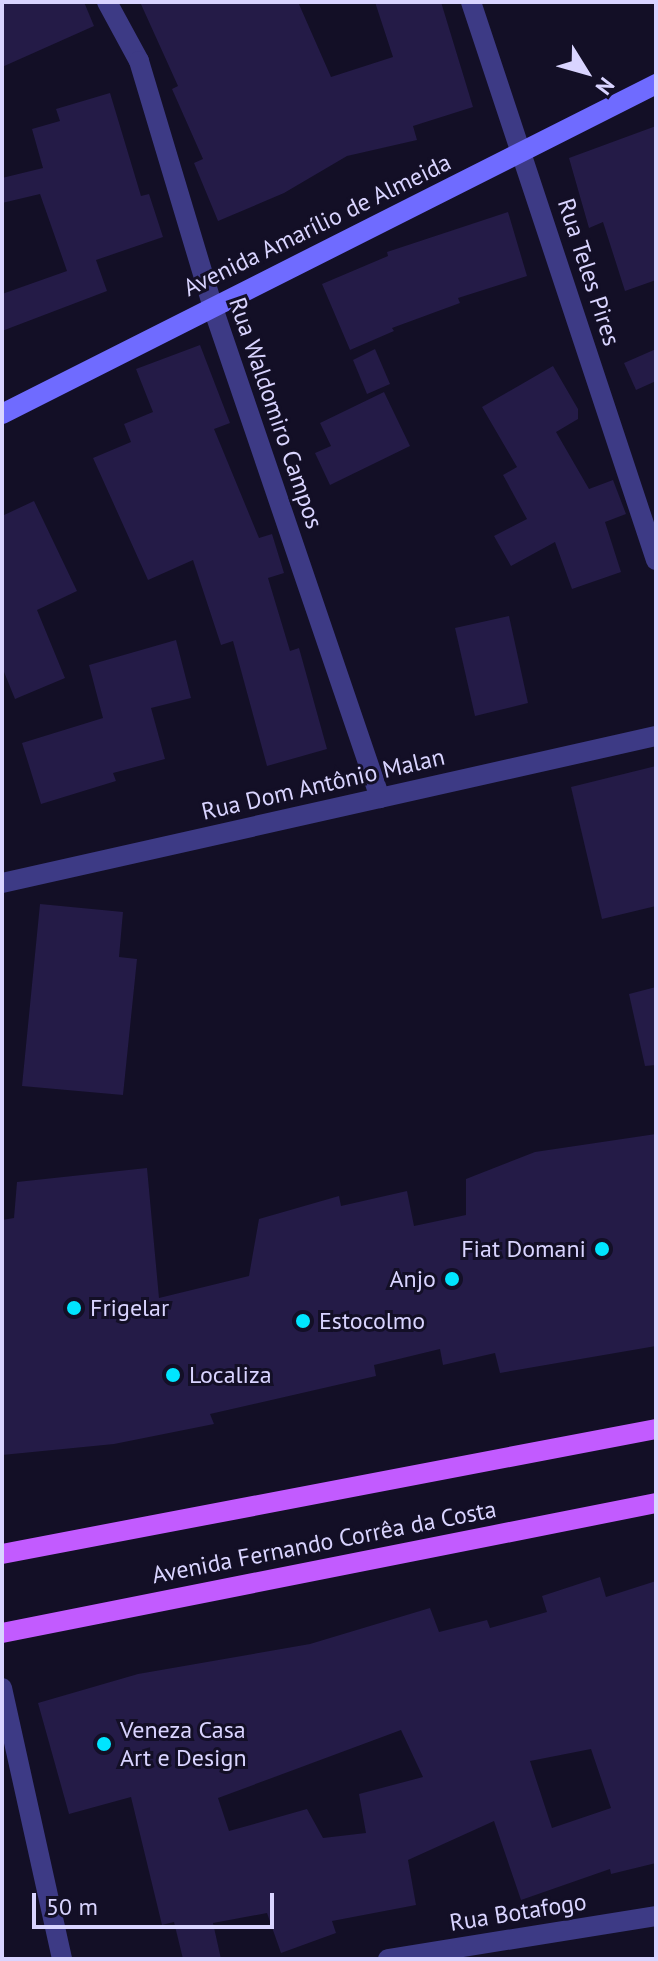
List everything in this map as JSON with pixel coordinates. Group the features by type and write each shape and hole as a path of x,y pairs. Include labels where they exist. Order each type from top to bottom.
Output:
{"main road":[{"name":"Avenida Fernando Corrêa da Costa","path":"2,1554 656,1429"},
{"name":"Avenida Fernando Corrêa da Costa","path":"2,1633 656,1503"}],"street":[{"name":"Rua Waldomiro Campos","path":"107,2 139,61 212,305 380,798"},
{"name":"Rua Teles Pires","path":"471,2 656,560"},
{"name":"Avenida Amarílio de Almeida","path":"2,414 212,305 656,84"},
{"name":"Rua Dom Antônio Malan","path":"2,883 656,736"},
{"path":"2,1688 62,1959"},
{"name":"Rua Botafogo","path":"388,1959 656,1916"}],"building":[{"path":"2,2 84,2 94,26 2,67"},
{"path":"140,2 298,2 331,77 393,57 375,2 441,2 473,107 413,126 417,140 347,156 284,193 218,221 194,163 203,159 172,89 178,86"},
{"path":"110,93 141,196 149,194 163,237 96,260 107,291 2,331 2,294 67,271 40,194 2,203 2,178 43,168 32,129 60,121 56,109"},
{"path":"656,126 656,280 625,291 603,222 589,228 569,158"},
{"path":"508,212 527,276 458,298 460,303 392,328 394,331 350,350 322,284 388,256 387,252"},
{"path":"200,345 230,423 214,429 259,538 272,534 284,573 268,578 290,651 299,648 327,749 267,766 233,641 221,645 193,560 148,580 93,458 131,442 124,424 153,412 136,369"},
{"path":"375,349 390,384 367,394 353,360"},
{"path":"656,349 656,381 636,390 624,363"},
{"path":"553,366 578,409 578,419 556,432 589,489 613,480 626,514 605,522 621,572 572,589 555,542 511,566 494,536 527,519 503,475 517,467 482,407"},
{"path":"384,392 410,446 330,485 315,453 331,446 320,423"},
{"path":"34,501 77,591 37,610 65,678 15,699 2,667 2,516"},
{"path":"509,616 528,703 475,716 455,628"},
{"path":"176,640 191,698 151,708 165,759 113,773 116,781 41,804 22,743 103,718 89,665"},
{"path":"656,766 656,906 602,919 571,787"},
{"path":"40,904 123,912 119,957 137,959 123,1095 22,1086"},
{"path":"656,987 656,1065 645,1066 629,994"},
{"path":"656,1134 656,1346 500,1373 495,1353 443,1365 440,1349 374,1365 376,1376 210,1414 214,1424 114,1444 2,1455 2,1220 14,1218 17,1182 147,1168 159,1298 249,1276 259,1219 339,1196 341,1206 407,1191 414,1226 466,1215 466,1179 535,1152"},
{"path":"600,1577 606,1597 656,1581 656,1863 611,1874 610,1869 521,1900 494,1821 408,1860 416,1905 332,1921 336,1933 281,1953 267,1913 213,1923 221,1959 183,1959 174,1922 162,1925 131,1797 69,1814 38,1703 138,1674 310,1644 430,1608 439,1632 487,1620 490,1628 547,1612 542,1596","holes":["401,1730 423,1777 359,1794 366,1833 323,1838 307,1809 229,1831 218,1798","591,1749 611,1808 552,1828 530,1761"]}],"place":[{"name":"Fiat Domani","path":"602,1249"},
{"name":"Anjo","path":"452,1279"},
{"name":"Frigelar","path":"74,1308"},
{"name":"Estocolmo","path":"303,1321"},
{"name":"Localiza","path":"173,1375"},
{"name":"Veneza Casa Art e Design","path":"104,1744"}]}
